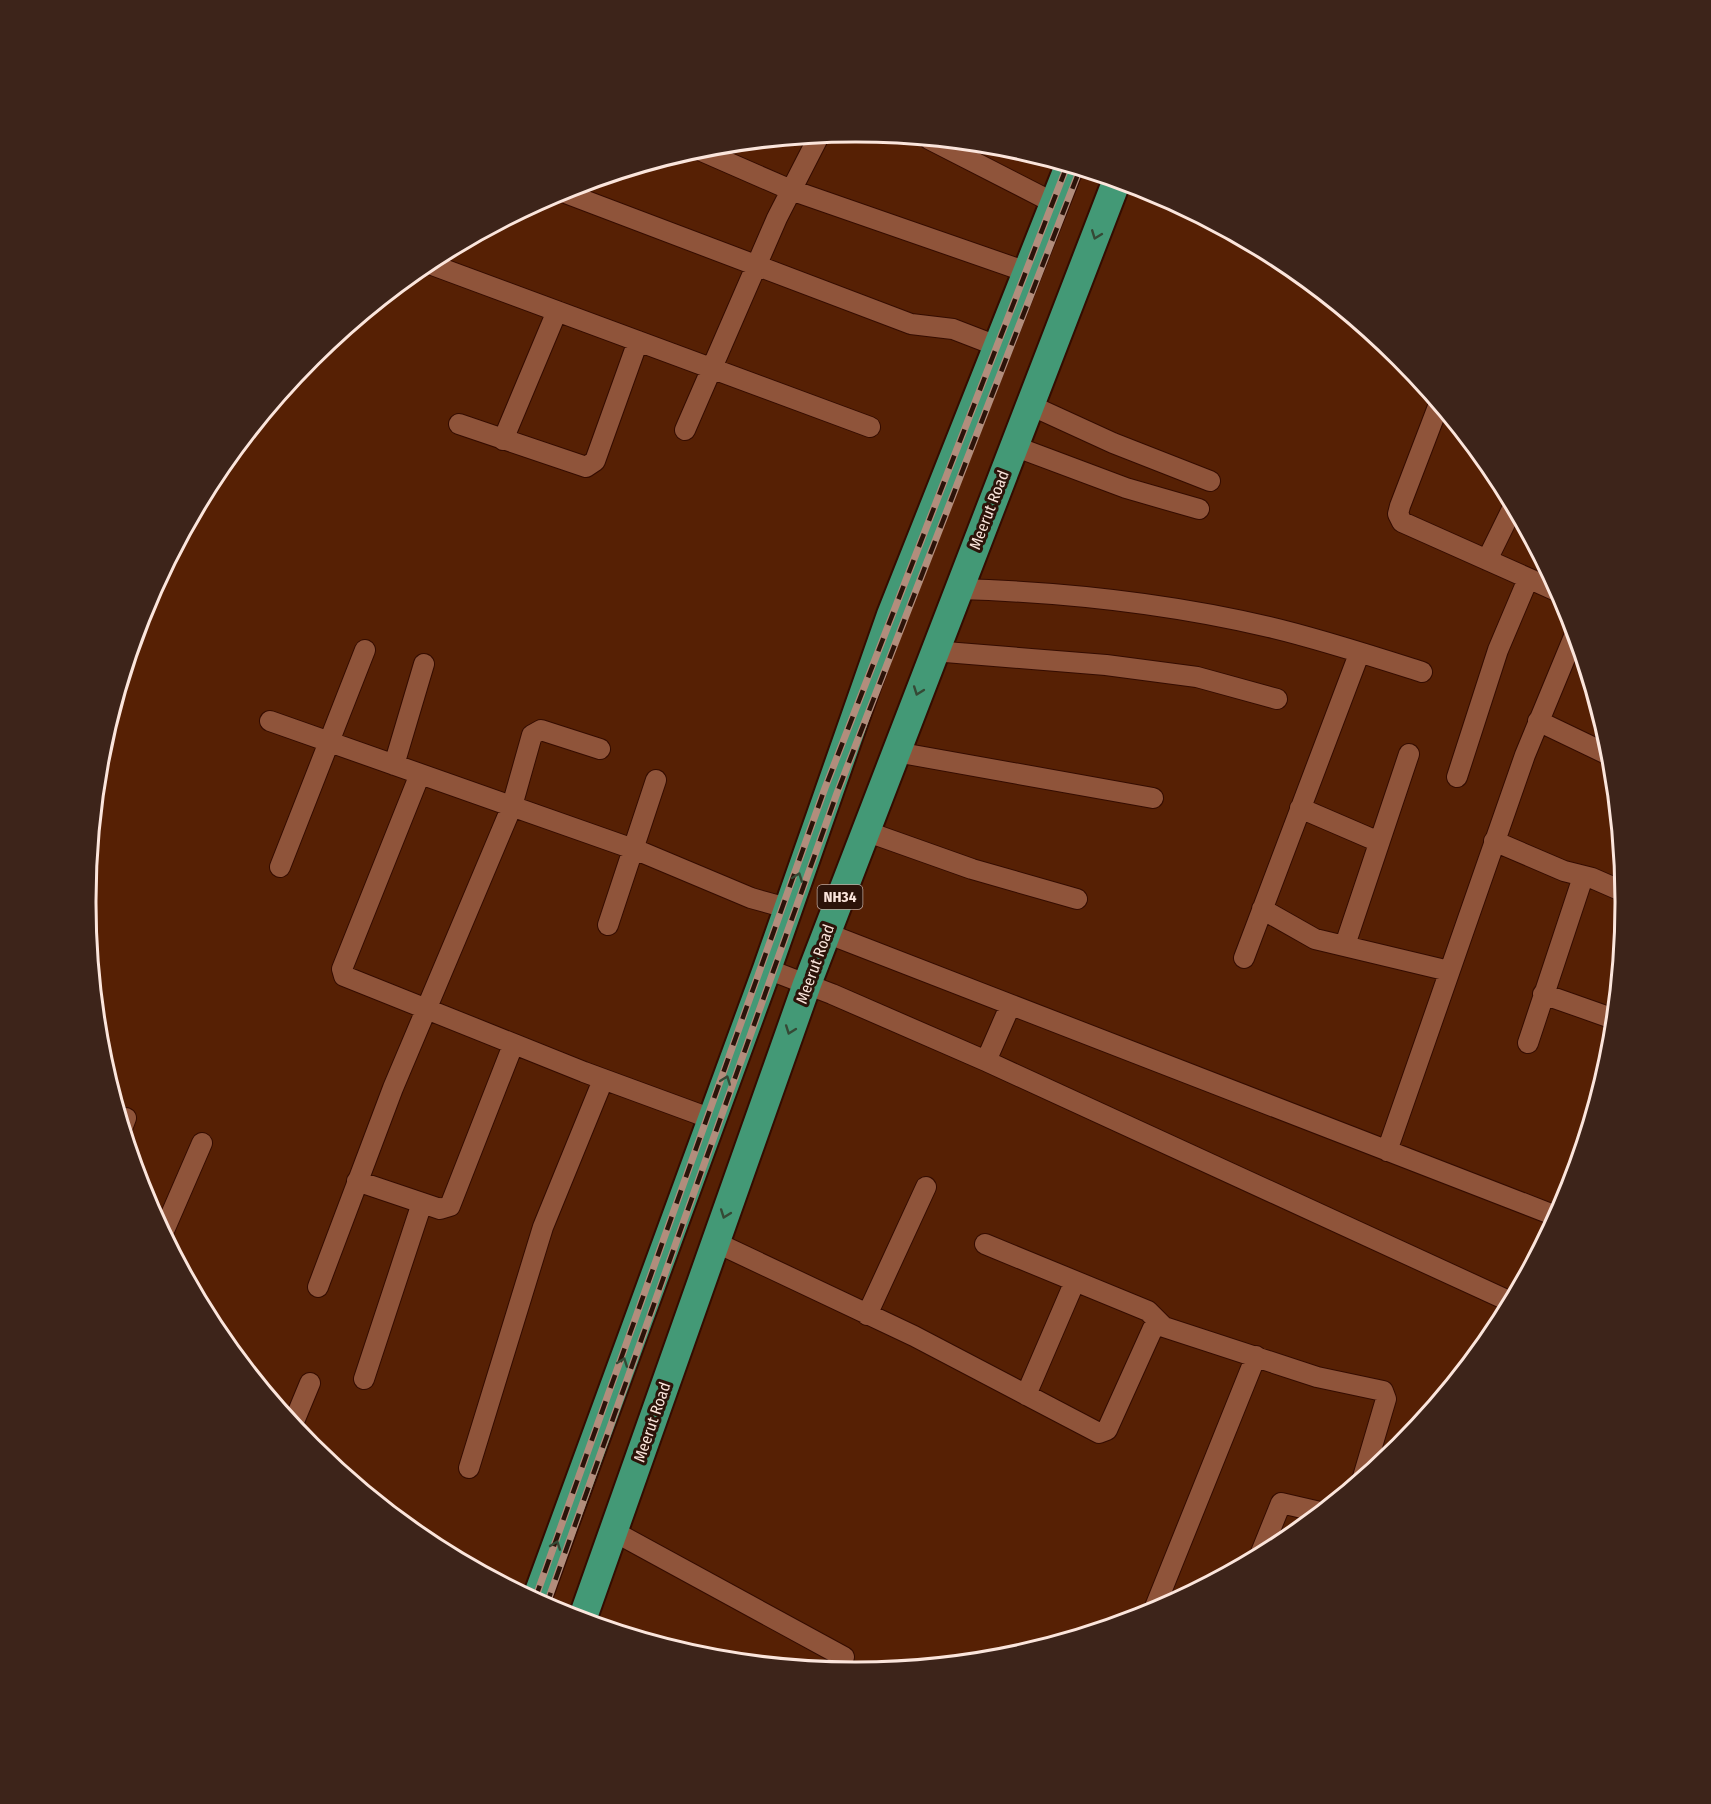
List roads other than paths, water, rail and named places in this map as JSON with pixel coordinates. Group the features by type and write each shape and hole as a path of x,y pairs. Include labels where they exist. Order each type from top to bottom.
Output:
{"highway":[{"name":"NH34","path":"539,1592 767,969 786,908 891,615 1066,172"},
{"name":"Meerut Road","path":"585,1611 807,984 933,651 1114,188"}],"street":[{"path":"685,430 756,266 815,144"},
{"path":"947,148 1054,203"},
{"path":"713,156 791,190 1027,272"},
{"path":"574,197 911,324 953,329 997,346"},
{"path":"439,267 870,427"},
{"path":"503,440 557,311"},
{"path":"459,424 580,468 591,465 595,461 638,341"},
{"path":"1030,405 1113,443 1210,481"},
{"path":"1436,412 1398,514 1408,527 1546,587"},
{"path":"1014,446 1126,489 1199,509"},
{"path":"1487,560 1509,515"},
{"path":"1457,777 1498,650 1528,579"},
{"path":"959,589 1034,591 1196,612 1272,627 1422,672"},
{"path":"1387,1151 1494,841 1538,721 1570,645"},
{"path":"280,867 331,743 365,650"},
{"path":"933,651 1106,665 1197,677 1277,699"},
{"path":"1244,958 1359,654"},
{"path":"394,765 424,664"},
{"path":"1538,721 1599,750"},
{"path":"270,722 632,848 751,898 786,908"},
{"path":"318,1287 393,1088 512,806 536,730 600,749"},
{"path":"896,752 1153,798"},
{"path":"1345,945 1409,754"},
{"path":"420,774 342,969 348,979 603,1080 712,1119"},
{"path":"608,925 656,780"},
{"path":"1300,808 1379,842"},
{"path":"865,831 972,869 1077,898"},
{"path":"1494,841 1614,889"},
{"path":"1528,1043 1583,877"},
{"path":"1262,909 1315,939 1449,970"},
{"path":"826,933 1548,1213"},
{"path":"767,969 986,1061 1503,1299"},
{"path":"1543,994 1606,1016"},
{"path":"986,1061 1010,1006"},
{"path":"357,1181 440,1209 450,1206 513,1045"},
{"path":"469,1468 543,1227 603,1080"},
{"path":"168,1224 202,1143"},
{"path":"867,1315 926,1187"},
{"path":"364,1379 422,1203"},
{"path":"715,1242 914,1336 1095,1432 1104,1433 1153,1328 1162,1325"},
{"path":"985,1244 1148,1311 1162,1325 1317,1377 1383,1391 1386,1394 1367,1463"},
{"path":"1026,1395 1075,1281"},
{"path":"1159,1598 1256,1356"},
{"path":"296,1416 310,1383"},
{"path":"1266,1541 1281,1503 1311,1510"},
{"path":"613,1531 844,1658"}],"railway":[{"path":"538,1591 825,788 1065,172"},
{"path":"549,1597 837,793 1077,176"}]}
